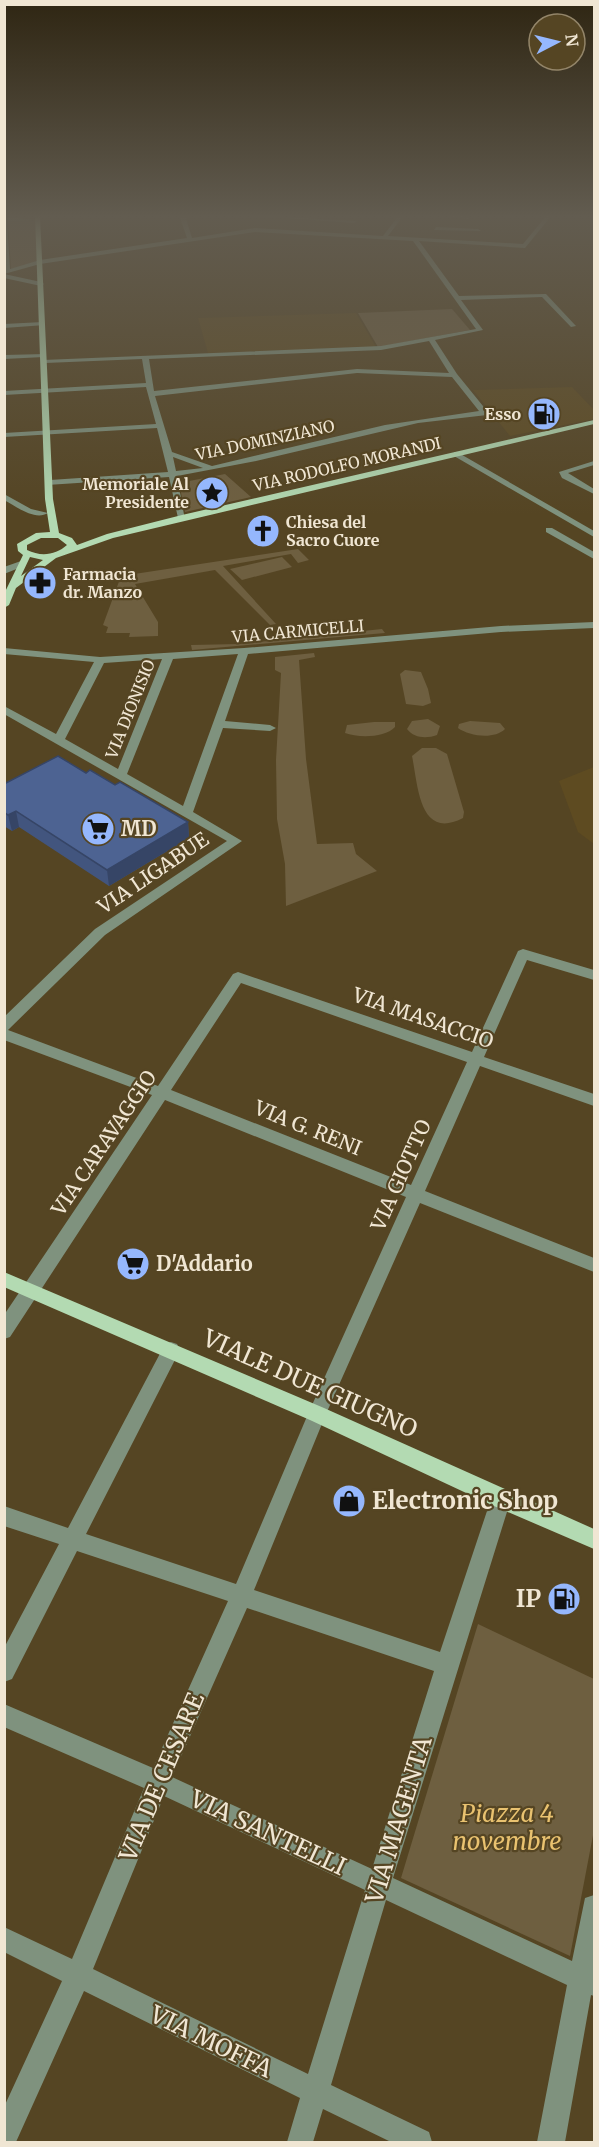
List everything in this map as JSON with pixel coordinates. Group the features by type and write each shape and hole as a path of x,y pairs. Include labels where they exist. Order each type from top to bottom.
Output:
{"main road":[{"path":"43,315 51,483 49,499 41,520 32,537 22,544 21,548 28,554 40,557 59,554"},
{"name":"VIA RODOLFO MORANDI","path":"59,554 110,536 182,518 593,423"},
{"path":"49,499 55,535"},
{"name":"VIA RODOLFO MORANDI","path":"32,537 55,535 70,539 110,536"},
{"path":"14,586 72,546 70,539"},
{"path":"4,605 14,586 21,564 28,554"},
{"name":"VIALE DUE GIUGNO","path":"4,1279 171,1350 594,1539"}],"street":[{"path":"4,357 145,357 381,348 480,330 470,315"},
{"path":"563,315 573,326"},
{"path":"4,326 43,324"},
{"path":"431,339 454,375"},
{"path":"145,357 151,394 168,453 182,518"},
{"path":"151,394 357,371 454,375"},
{"name":"VIA DOMINZIANO","path":"51,483 173,475 443,415 484,413 454,375"},
{"path":"4,393 149,385"},
{"path":"4,435 159,426"},
{"path":"168,453 212,468"},
{"path":"457,454 580,522 594,534"},
{"path":"594,463 563,472 565,476 594,492"},
{"path":"5,497 41,520"},
{"path":"580,522 549,530 594,556"},
{"path":"563,526 594,544"},
{"path":"5,571 21,564"},
{"name":"VIA CARMICELLI","path":"4,651 100,660 244,651 501,629 594,625"},
{"path":"187,813 244,651"},
{"name":"VIA DIONISIO","path":"121,775 169,656"},
{"path":"59,740 100,660"},
{"name":"VIA LIGABUE","path":"4,709 236,841 100,932 4,1026"},
{"path":"218,724 270,728"},
{"name":"VIA GIOTTO","path":"316,1414 524,954 594,975"},
{"name":"VIA MASACCIO","path":"237,977 594,1100"},
{"name":"VIA CARAVAGGIO","path":"4,1331 237,977"},
{"name":"VIA G. RENI","path":"4,1034 162,1093 594,1265"},
{"path":"4,1671 171,1350"},
{"name":"VIA DE CESARE","path":"4,2139 78,1976 158,1782 243,1594 316,1414"},
{"name":"VIA MAGENTA","path":"300,2142 446,1664 501,1499"},
{"path":"4,1516 243,1594 446,1664"},
{"name":"VIA SANTELLI","path":"4,1715 158,1782 588,1981"},
{"path":"551,2142 588,1981 594,1907"},
{"name":"VIA MOFFA","path":"4,1939 419,2142"}],"shaded area":[{"path":"357,315 376,347 208,353 198,318"},
{"name":"Esso","path":"572,387 594,410 594,419 510,436 473,390"},
{"path":"594,767 594,844 578,832 559,781"}],"green space":[{"path":"359,315 457,315 470,330 378,347"},
{"path":"225,474 251,497 185,512 179,483"},
{"path":"298,549 309,560 298,563 291,554 223,566 276,624 270,625 215,570 135,584 158,622 158,636 129,637 130,633 106,633 108,627 103,625 121,576"},
{"path":"282,557 292,567 242,580 230,569"},
{"path":"382,629 385,633 192,650 191,645 240,644"},
{"path":"314,653 315,657 299,660 306,759 317,844 353,843 356,854 377,871 286,906 285,864 277,819 276,760 281,673 275,670 275,657"},
{"path":"405,670 421,672 431,703 423,706 406,704 400,674"},
{"path":"428,719 440,726 437,735 420,737 407,729 412,721"},
{"path":"470,721 500,723 505,729 495,735 482,736 458,728 459,724"},
{"path":"395,722 395,727 391,731 371,736 345,733 347,725"},
{"path":"422,748 436,748 447,754 464,812 463,818 448,823 437,822 423,807 412,756"},
{"name":"Piazza 4 novembre","path":"478,1624 594,1679 594,1830 570,1956 401,1878"}],"building":[{"name":"MD","path":"58,756 86,773 90,770 115,785 120,782 188,822 107,870 16,811 8,815 4,812 4,784"}],"place":[{"name":"Esso","path":"544,414"},
{"name":"Memoriale Al Presidente","path":"212,493"},
{"name":"Chiesa del Sacro Cuore","path":"263,531"},
{"name":"Farmacia dr. Manzo","path":"40,583"},
{"name":"MD","path":"98,829"},
{"name":"D'Addario","path":"133,1264"},
{"name":"Electronic Shop","path":"349,1501"},
{"name":"IP","path":"564,1599"}]}
